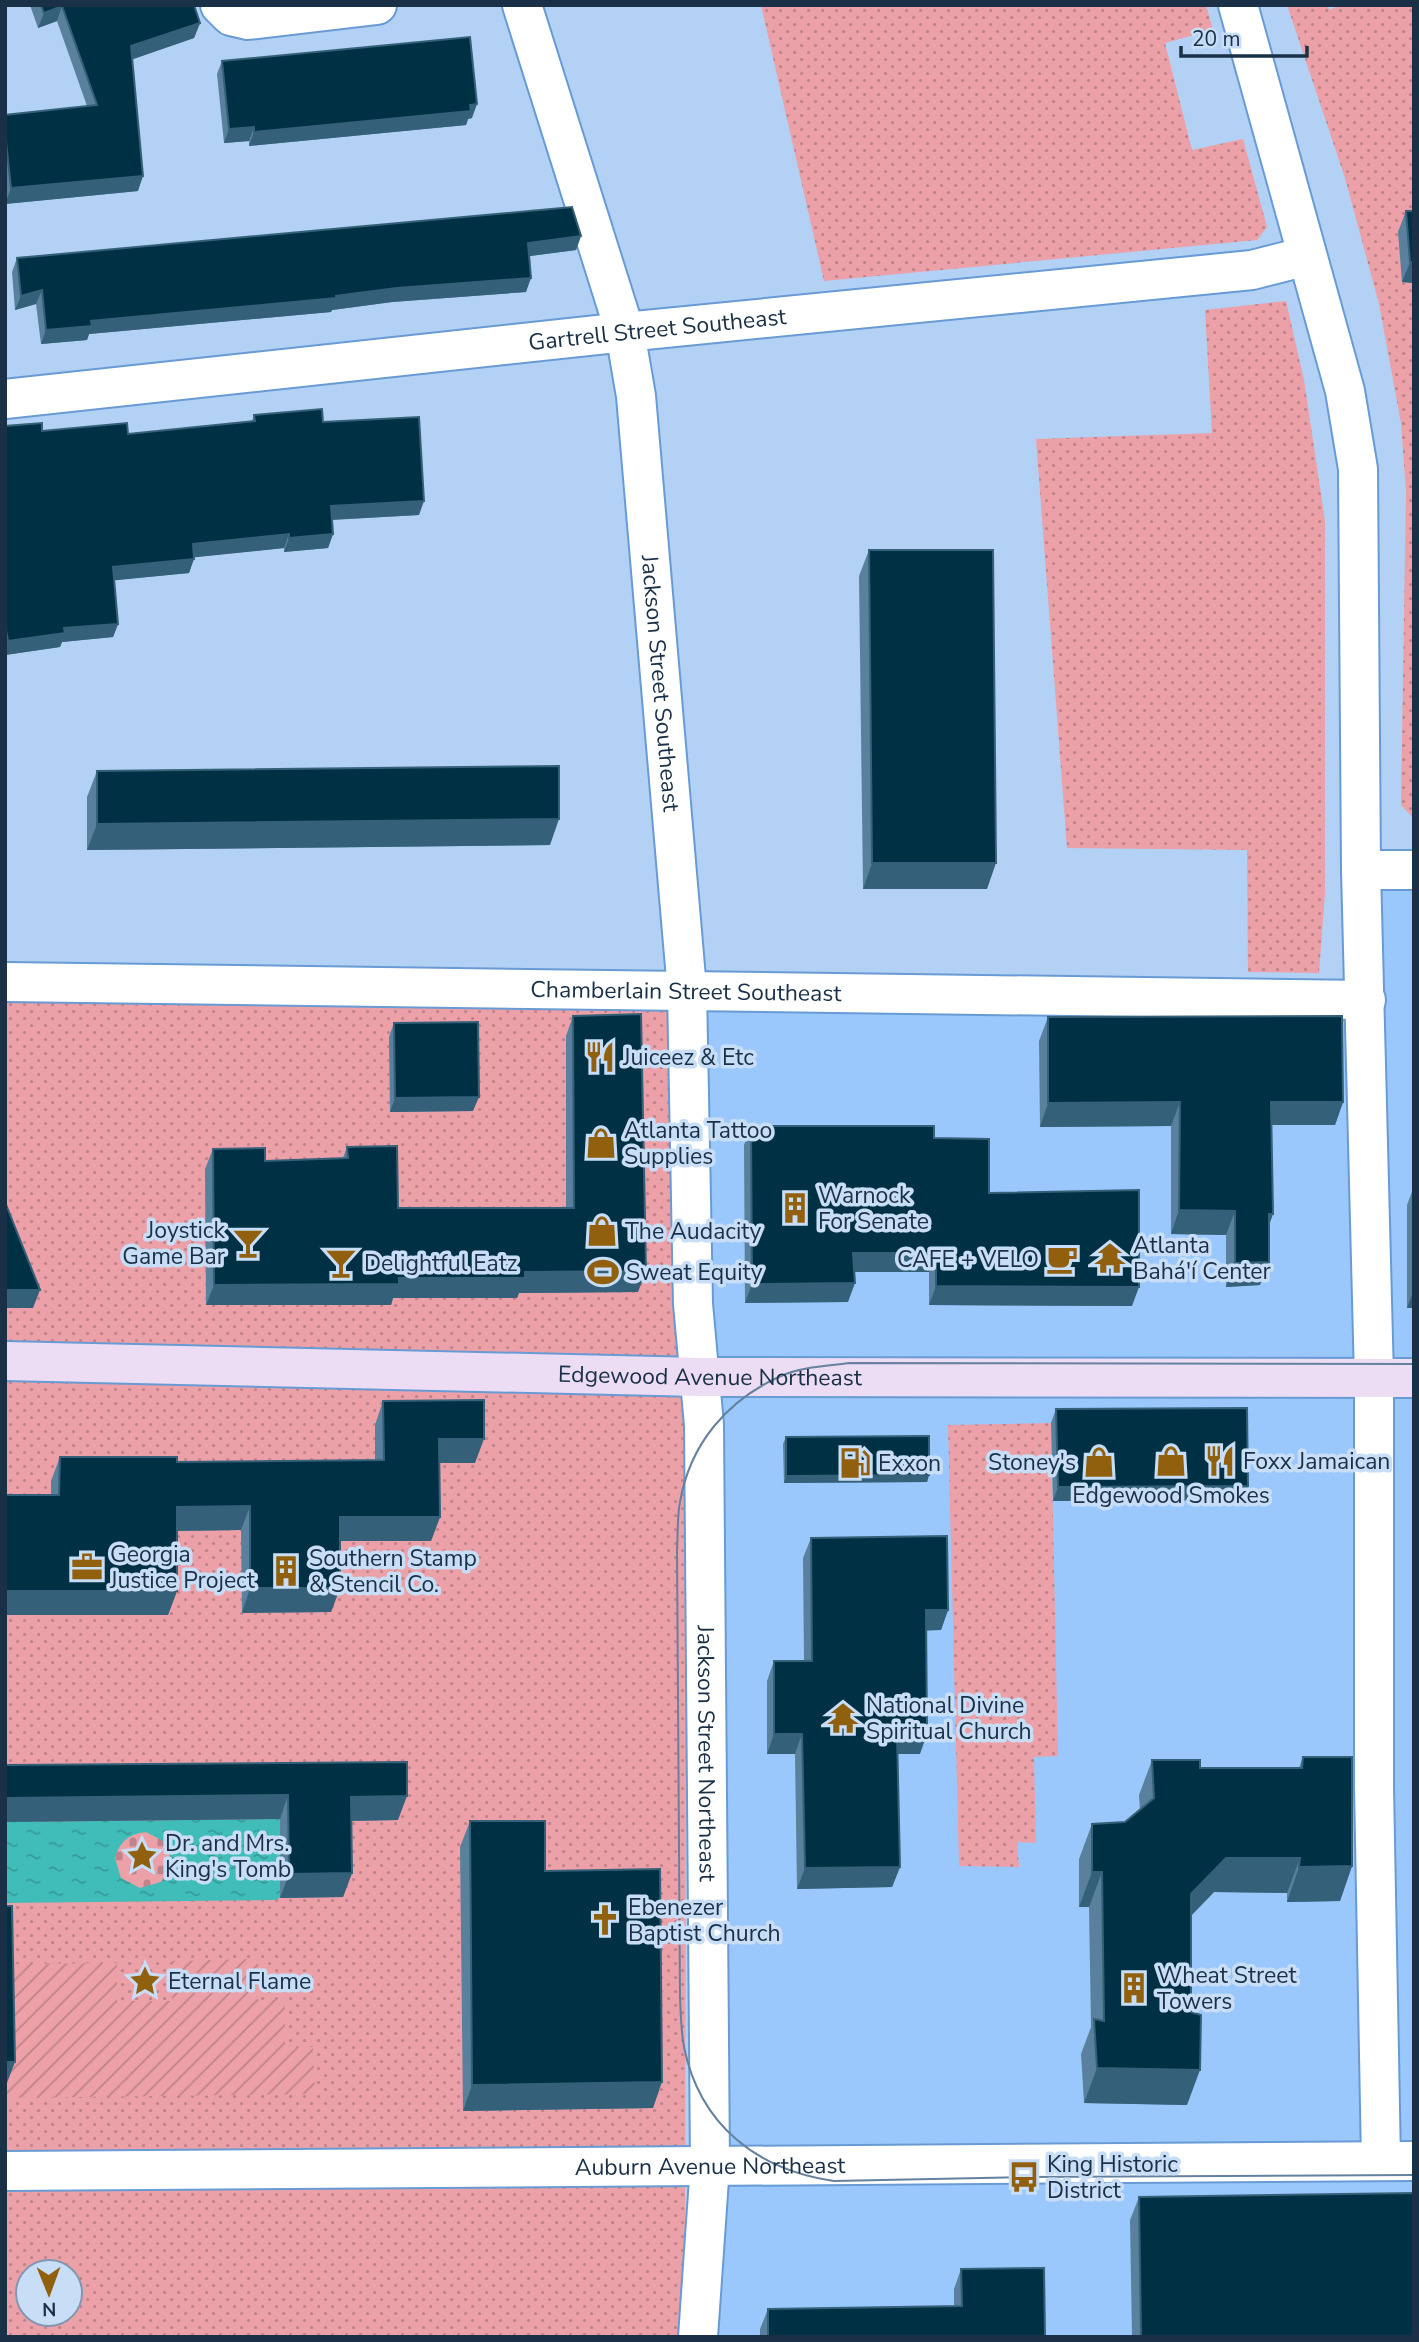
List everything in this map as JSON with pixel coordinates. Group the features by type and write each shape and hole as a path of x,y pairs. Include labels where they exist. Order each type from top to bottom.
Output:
{"main road":[{"name":"Edgewood Avenue Northeast","path":"5,1361 699,1377 1414,1378"}],"street":[{"path":"220,5 231,16 248,20 377,5"},
{"name":"Jackson Street Southeast","path":"522,5 625,332 636,396 687,990 693,1304 699,1377"},
{"path":"1238,5 1345,391 1358,469 1361,870 1374,1378 1374,1786 1397,2161"},
{"name":"Gartrell Street Southeast","path":"5,399 625,332 1252,270 1307,256"},
{"path":"1361,870 1414,870"},
{"name":"Chamberlain Street Southeast","path":"8,976 1366,1000"},
{"name":"Jackson Street Northeast","path":"698,2337 710,2165 704,1425 699,1377"},
{"name":"Auburn Avenue Northeast","path":"5,2171 1397,2161"}],"shaded area":[{"path":"1414,869 1414,2337 708,2337 708,1776 5,1781 687,990 1366,1000 1361,870"}],"green space":[{"path":"761,5 1206,5 1213,30 1165,43 1192,150 1243,139 1267,227 1257,240 824,281"},
{"path":"1287,5 1326,5 1330,10 1339,5 1414,5 1414,819 1401,805 1406,492 1401,423 1379,304 1345,178"},
{"path":"1286,301 1304,380 1325,521 1325,893 1319,973 1248,972 1247,850 1067,848 1036,439 1212,433 1205,310"},
{"path":"5,987 687,990 685,2337 5,2337"},
{"path":"1051,1423 1058,1756 1034,1757 1036,1843 1017,1842 1019,1867 959,1866 948,1425"},
{"path":"143,1832 154,1834 163,1840 169,1849 169,1871 163,1880 154,1886 143,1888 132,1886 123,1880 117,1871 115,1860 117,1849 123,1840 132,1834"},
{"path":"258,1959 258,2000 285,1999 285,2047 313,2047 315,2094 6,2098 5,1964 117,1963 117,2001 172,2001 172,1961"}],"water":[{"path":"280,1819 280,1898 5,1903 5,1822","holes":["146,1832 165,1842 172,1863 161,1882 140,1888 121,1878 115,1858 126,1839"]}],"building":[{"path":"41,5 194,5 200,23 131,46 143,176 11,188 5,115 97,105 62,6 44,13"},
{"path":"470,37 477,104 470,105 471,111 254,132 254,127 229,129 222,61"},
{"path":"572,207 581,236 528,243 531,278 397,288 336,298 91,321 92,326 46,330 42,290 21,296 17,258"},
{"path":"1406,211 1414,211 1414,262 1410,262"},
{"path":"322,409 323,422 419,417 424,501 331,506 333,534 289,538 289,534 193,544 194,559 113,567 118,624 64,628 65,633 8,641 5,625 5,426 42,423 42,431 127,423 128,434 255,421 254,415"},
{"path":"869,550 993,550 996,863 872,863"},
{"path":"559,766 559,819 97,824 97,771"},
{"path":"641,1014 646,1271 525,1272 525,1278 399,1278 399,1284 214,1285 213,1149 265,1148 265,1161 348,1158 347,1147 397,1146 398,1208 574,1208 573,1016"},
{"path":"1342,1016 1343,1102 1271,1102 1273,1214 1269,1214 1269,1262 1235,1263 1235,1211 1179,1210 1180,1102 1048,1103 1048,1017"},
{"path":"478,1022 479,1097 395,1098 394,1023"},
{"path":"751,1126 934,1126 934,1138 989,1139 989,1193 1139,1190 1139,1287 936,1286 936,1253 853,1253 855,1283 752,1284"},
{"path":"5,1202 40,1290 5,1290"},
{"path":"484,1400 484,1439 439,1439 440,1517 340,1517 340,1588 250,1588 250,1506 177,1507 177,1591 5,1591 5,1495 59,1495 60,1457 177,1457 177,1462 384,1460 383,1401"},
{"path":"1247,1408 1248,1486 1058,1487 1056,1409"},
{"name":"Exxon","path":"929,1436 929,1475 786,1476 786,1437"},
{"path":"947,1536 948,1610 926,1610 927,1734 897,1734 900,1867 805,1868 802,1734 774,1734 774,1661 812,1661 811,1538"},
{"name":"Wheat Street Towers","path":"1303,1757 1352,1757 1352,1866 1299,1867 1300,1858 1226,1858 1191,1894 1191,2012 1201,2015 1200,2070 1097,2068 1094,2019 1104,2021 1102,1872 1092,1872 1092,1824 1125,1822 1154,1798 1152,1760 1200,1760 1200,1768 1302,1768"},
{"path":"407,1762 407,1796 351,1797 352,1873 289,1874 288,1795 5,1798 5,1765"},
{"path":"470,1821 545,1821 545,1871 660,1869 662,2082 472,2085"},
{"path":"5,1906 12,1906 15,2062 5,2062"},
{"path":"1414,2193 1414,2337 1141,2337 1139,2197"},
{"path":"1044,2268 1045,2337 768,2337 768,2309 962,2306 961,2269"}],"tram line":[{"path":"1414,1364 850,1363 797,1371 781,1376 744,1398 728,1411 702,1443 692,1461 680,1502 677,1551 682,2035 692,2075 703,2100 736,2140 781,2167 834,2181 1414,2175"}],"place":[{"name":"Juiceez & Etc","path":"600,1057"},
{"name":"Atlanta Tattoo Supplies","path":"601,1143"},
{"name":"Warnock For Senate","path":"795,1208"},
{"name":"The Audacity","path":"602,1231"},
{"name":"Joystick Game Bar","path":"248,1243"},
{"name":"Atlanta Bahá'í Center","path":"1110,1258"},
{"name":"CAFE + VELO","path":"1062,1259"},
{"name":"Delightful Eatz","path":"341,1263"},
{"name":"Sweat Equity","path":"603,1272"},
{"name":"Edgewood Smokes","path":"1171,1461"},
{"name":"Foxx Jamaican","path":"1220,1461"},
{"name":"Stoney's","path":"1099,1462"},
{"name":"Exxon","path":"855,1463"},
{"name":"Georgia Justice Project","path":"87,1567"},
{"name":"Southern Stamp & Stencil Co.","path":"286,1571"},
{"name":"National Divine Spiritual Church","path":"843,1718"},
{"name":"Dr. and Mrs. King's Tomb","path":"142,1856"},
{"name":"Ebenezer Baptist Church","path":"605,1920"},
{"name":"Eternal Flame","path":"145,1981"},
{"name":"Wheat Street Towers","path":"1134,1988"},
{"name":"King Historic District","path":"1024,2177"}]}
